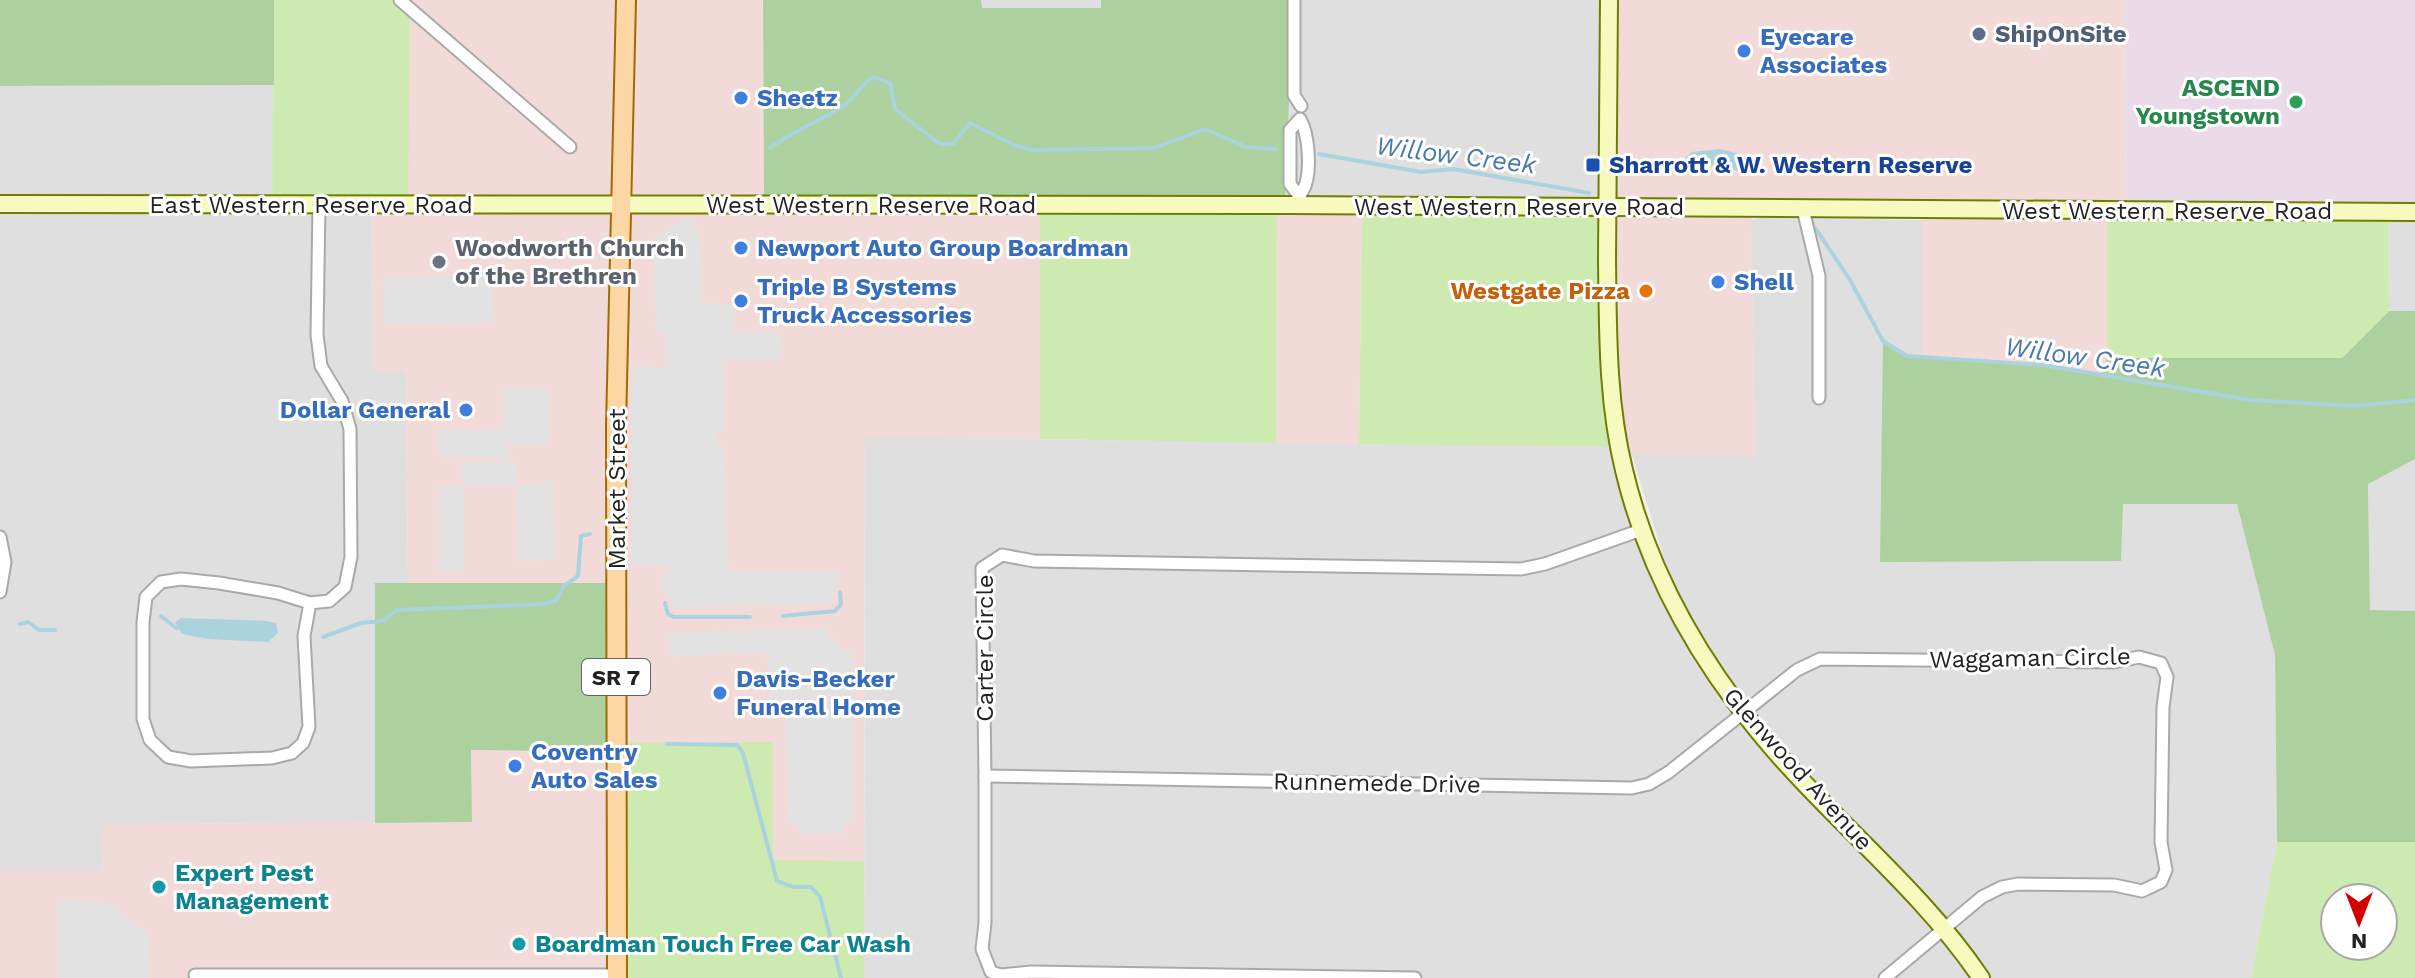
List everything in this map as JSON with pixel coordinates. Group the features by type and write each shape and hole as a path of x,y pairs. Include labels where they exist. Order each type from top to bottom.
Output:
{"main road":[{"name":"Market Street","path":"617,976 616,426 626,0"},
{"name":"Glenwood Avenue","path":"1609,0 1607,208 1610,381 1621,455 1641,530 1677,612 1710,668 1744,713 1943,931 1981,978"},
{"name":"West Western Reserve Road","path":"623,205 1299,201 1607,208 2415,212"},
{"name":"East Western Reserve Road","path":"0,204 623,205"}],"street":[{"path":"400,0 570,147"},
{"path":"1294,0 1294,95 1301,106"},
{"path":"1300,119 1306,130 1306,184 1299,201 1290,184 1290,130 1300,119"},
{"path":"310,603 304,636 309,727 303,743 292,753 272,758 191,761 168,757 150,740 143,719 143,622 146,597 161,582 181,579 219,583 278,593 310,603 329,601 345,587 351,557 350,429 342,401 321,366 317,335 319,204"},
{"path":"1803,209 1819,276 1819,398"},
{"name":"Carter Circle","path":"1415,978 994,974 987,968 982,949 985,923 985,776 980,578 985,563 995,556 1034,561 1521,569 1545,564 1641,530"},
{"path":"0,537 5,562 0,592"},
{"name":"Waggaman Circle","path":"1744,713 1797,670 1829,658 2114,662 2139,657 2161,663 2167,677 2163,707 2161,842 2166,870 2161,882 2142,891 2114,885 2018,884 2002,887 1982,897 1943,931"},
{"name":"Runnemede Drive","path":"985,776 1632,788 1658,780 1744,713"},
{"path":"1885,978 1943,931"},
{"path":"195,975 617,976"}],"shaded area":[{"path":"400,0 763,0 764,206 1040,205 1040,439 865,438 864,861 773,861 617,743 616,584 408,583 406,371 374,371 371,204"},
{"path":"981,0 1101,0 1101,8 981,8"},
{"path":"1293,0 1609,0 1607,208 1285,205"},
{"path":"1609,0 2124,0 2126,211 2107,211 2107,358 2102,376 2043,365 1922,357 1922,220 1948,211 1751,210 1755,455 1621,455 1616,433"},
{"path":"2124,0 2415,0 2415,212 2126,211"},
{"path":"274,85 272,205 371,204 374,370 406,371 408,583 375,583 375,823 103,824 103,871 0,871 0,86"},
{"path":"1277,205 1362,206 1359,444 1276,443"},
{"path":"2388,212 2415,212 2415,311 2389,311"},
{"path":"687,219 694,222 699,237 702,303 733,305 734,333 779,333 782,351 780,360 722,360 724,431 716,431 716,445 723,445 729,572 839,571 839,586 831,603 673,608 672,599 660,588 661,574 670,574 669,565 631,566 632,366 664,368 666,334 656,333 654,237"},
{"path":"1751,220 1922,220 1922,357 1907,356 1883,342 2121,561 2122,504 2238,504 2275,655 2277,842 2251,978 864,978 865,437 1619,447 1653,561 1665,561 1632,455 1755,455"},
{"path":"491,275 493,322 385,324 383,278"},
{"path":"503,387 549,387 549,445 507,444 508,459 439,456 438,430 503,430"},
{"path":"2415,459 2415,611 2370,610 2368,483"},
{"path":"516,462 517,486 553,480 554,560 518,561 516,486 464,487 464,571 439,571 439,486 463,487 462,463"},
{"path":"827,629 828,638 835,640 842,651 853,650 854,820 844,824 845,833 800,834 798,824 788,821 785,715 770,710 767,651 671,657 669,633"},
{"path":"471,750 617,752 617,978 0,978 0,871 102,871 103,824 471,822"},
{"path":"57,898 111,905 148,935 149,978 58,978"}],"green space":[{"path":"0,0 274,0 274,85 0,86"},
{"path":"274,0 400,0 410,8 408,205 272,205"},
{"path":"763,0 981,0 982,8 1101,8 1101,0 1293,0 1285,205 764,206"},
{"path":"1040,205 1277,205 1276,443 1040,439"},
{"path":"1362,206 1607,208 1619,447 1359,444"},
{"path":"2107,211 2388,212 2389,311 2342,358 2107,358"},
{"path":"2389,311 2415,311 2415,459 2368,484 2370,610 2415,611 2415,842 2277,842 2275,655 2237,504 2123,504 2121,561 1880,562 1883,341 1907,356 2043,365 2101,376 2107,358 2342,358"},
{"path":"375,583 616,583 617,752 471,750 472,822 375,823"},
{"path":"773,742 773,860 864,861 864,978 617,978 617,743"},
{"path":"2277,842 2415,842 2415,978 2251,978"}],"water":[{"path":"1720,149 1744,155 1748,169 1743,172 1713,165 1686,173 1680,170 1679,163 1692,152"},
{"path":"181,618 267,621 276,623 278,633 268,642 208,639 182,634 175,623"}],"waterway":[{"name":"Willow Creek","path":"770,148 847,104 874,77 890,83 895,109 940,144 953,144 970,123 1014,145 1033,150 1154,148 1205,129 1246,147 1276,149"},
{"name":"Willow Creek","path":"1319,154 1421,172 1453,169 1589,193"},
{"name":"Willow Creek","path":"1816,229 1850,280 1883,341 1907,356 2043,365 2250,400 2355,406 2415,400"},
{"path":"323,637 361,623 383,621 397,610 546,604 556,601 564,586 578,576 581,536 590,534"},
{"path":"783,616 835,611 841,604 840,592"},
{"path":"665,603 668,614 674,617 750,617"},
{"path":"161,616 176,628"},
{"path":"20,624 28,622 39,630 55,630"},
{"path":"667,744 737,745 743,753 777,881 793,887 811,887 820,897 841,978"}],"place":[{"name":"ShipOnSite","path":"1979,34"},
{"name":"Eyecare Associates","path":"1744,51"},
{"name":"Sheetz","path":"741,98"},
{"name":"ASCEND Youngstown","path":"2296,102"},
{"name":"Sharrott & W. Western Reserve","path":"1593,165"},
{"name":"Newport Auto Group Boardman","path":"741,248"},
{"name":"Woodworth Church of the Brethren","path":"439,262"},
{"name":"Shell","path":"1718,282"},
{"name":"Westgate Pizza","path":"1646,291"},
{"name":"Triple B Systems Truck Accessories","path":"741,301"},
{"name":"Dollar General","path":"466,410"},
{"name":"Davis-Becker Funeral Home","path":"720,693"},
{"name":"Coventry Auto Sales","path":"515,766"},
{"name":"Expert Pest Management","path":"159,887"},
{"name":"Boardman Touch Free Car Wash","path":"519,944"}]}
